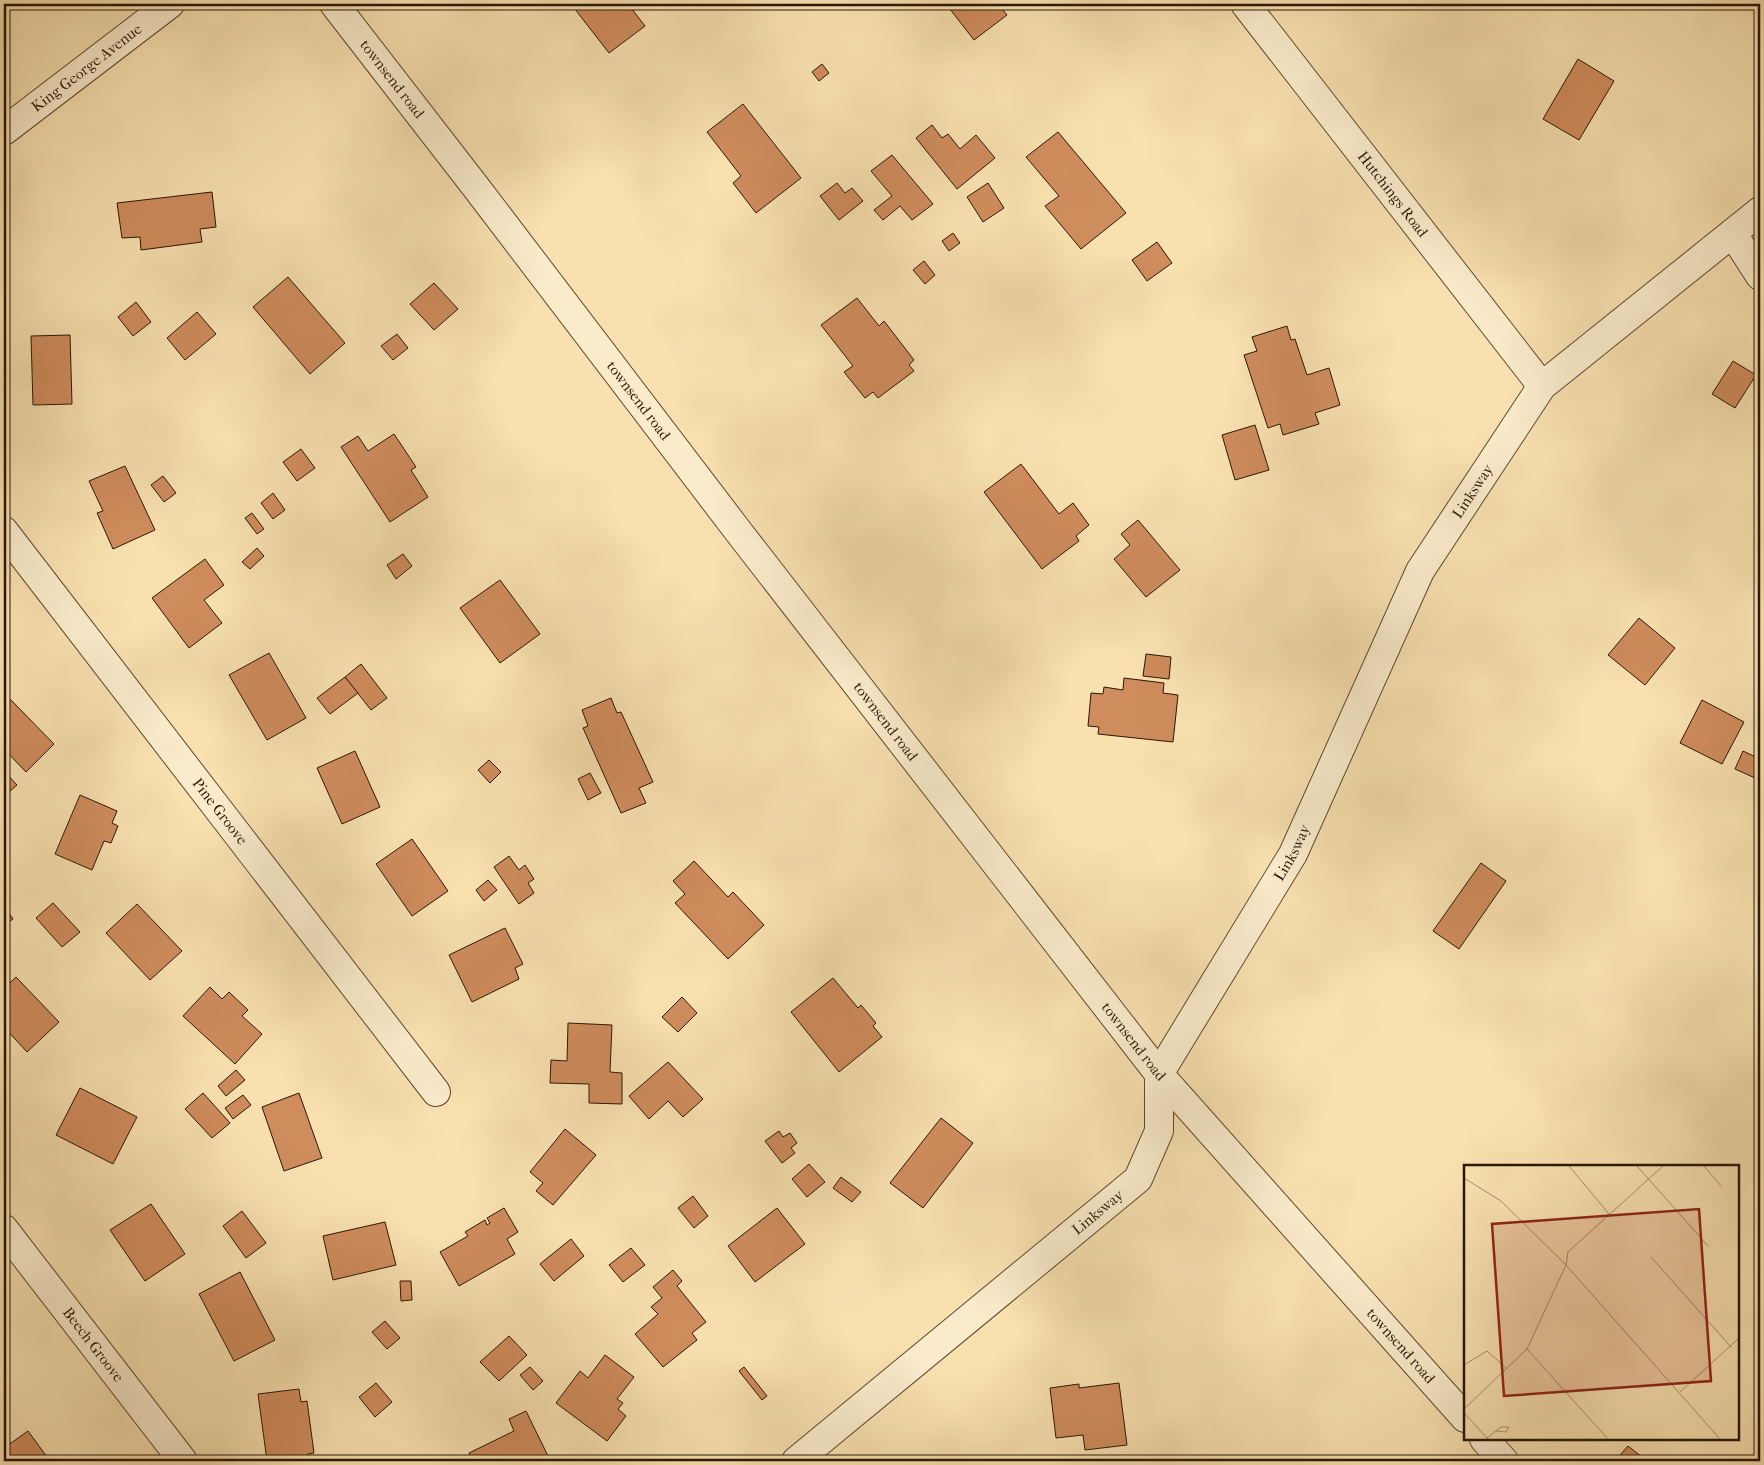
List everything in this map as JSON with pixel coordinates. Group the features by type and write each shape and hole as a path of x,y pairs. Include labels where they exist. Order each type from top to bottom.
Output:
{"street":[{"name":"King George Avenue","path":"4,131 170,4"},
{"name":"townsend road","path":"334,4 738,531 1159,1074 1464,1417"},
{"name":"Hutchings Road","path":"1245,4 1542,386"},
{"name":"Linksway","path":"796,1461 1138,1179 1159,1131 1159,1074 1293,854 1420,571 1542,386 1733,234 1760,210"},
{"path":"1733,234 1760,276"},
{"name":"Pine Groove","path":"4,531 436,1092"},
{"name":"Beech Groove","path":"4,1229 183,1461"},
{"path":"1485,1440 1504,1461"}],"building":[{"path":"571,4 628,4 645,26 609,53"},
{"path":"946,4 998,4 1007,15 974,40"},
{"path":"1578,59 1614,81 1579,140 1543,119"},
{"path":"822,64 829,73 819,81 812,72"},
{"path":"743,104 801,178 756,213 733,183 741,176 707,132"},
{"path":"932,125 942,138 948,134 960,149 976,135 995,158 957,189 916,138"},
{"path":"1058,132 1126,213 1081,249 1045,206 1059,196 1026,157"},
{"path":"892,155 933,204 912,220 900,206 883,220 874,210 892,196 871,171"},
{"path":"837,183 845,193 852,188 863,201 839,220 820,196"},
{"path":"988,183 1004,208 983,222 967,197"},
{"path":"212,192 216,227 200,229 202,242 141,250 140,237 122,238 117,203"},
{"path":"953,233 960,243 949,251 942,241"},
{"path":"1157,242 1172,263 1147,281 1132,260"},
{"path":"924,261 935,275 925,284 913,270"},
{"path":"288,277 345,343 310,374 253,307"},
{"path":"434,283 458,309 434,330 410,304"},
{"path":"857,298 879,326 884,321 914,360 909,365 914,371 878,398 873,392 865,398 844,372 853,366 821,325"},
{"path":"136,302 151,322 133,336 118,317"},
{"path":"197,312 216,334 185,360 167,338"},
{"path":"1287,326 1291,340 1295,339 1307,375 1329,368 1340,405 1315,413 1319,424 1283,435 1280,424 1268,428 1244,355 1257,351 1252,337"},
{"path":"397,334 408,348 393,360 381,346"},
{"path":"70,335 72,404 33,405 31,336"},
{"path":"1733,361 1756,375 1735,408 1712,394"},
{"path":"1255,425 1269,470 1235,480 1222,435"},
{"path":"394,434 416,467 411,470 428,497 390,522 341,447 358,436 368,451"},
{"path":"301,449 315,468 297,481 283,462"},
{"path":"1021,464 1059,514 1073,503 1089,525 1076,536 1079,541 1042,569 984,492"},
{"path":"125,466 155,530 113,549 97,513 103,511 89,481"},
{"path":"163,476 176,493 164,502 151,485"},
{"path":"273,493 285,510 273,519 261,503"},
{"path":"252,513 264,529 257,534 245,518"},
{"path":"1138,520 1180,570 1146,597 1114,559 1130,545 1121,534"},
{"path":"257,548 264,556 250,569 242,562"},
{"path":"403,554 412,566 396,579 387,565"},
{"path":"205,559 224,585 204,600 222,623 189,648 152,598"},
{"path":"500,580 540,634 500,663 460,608"},
{"path":"1639,618 1675,648 1645,685 1608,655"},
{"path":"269,653 306,718 267,740 229,675"},
{"path":"1146,654 1171,657 1169,679 1143,676"},
{"path":"361,664 387,698 371,710 345,677"},
{"path":"345,677 358,693 330,714 317,698"},
{"path":"1124,678 1164,683 1163,693 1178,695 1173,742 1098,734 1099,727 1088,726 1091,693 1103,694 1104,687 1123,690"},
{"path":"7,696 54,744 26,772 4,749 4,699"},
{"path":"611,698 617,713 621,712 653,782 639,788 646,803 621,813 583,728 588,726 582,710"},
{"path":"1702,700 1744,722 1722,764 1680,743"},
{"path":"355,751 380,807 342,824 317,768"},
{"path":"1743,751 1760,759 1760,767 1755,778 1735,769"},
{"path":"489,760 501,772 490,783 478,770"},
{"path":"4,771 17,785 9,792 4,787"},
{"path":"590,773 601,793 588,800 578,779"},
{"path":"80,795 117,811 112,823 118,826 111,843 104,841 92,870 55,854"},
{"path":"412,839 448,891 412,916 376,864"},
{"path":"509,856 519,870 525,865 534,879 528,883 534,893 519,904 494,867"},
{"path":"694,861 728,897 733,892 764,925 728,959 675,903 685,894 673,881"},
{"path":"1481,863 1506,881 1459,949 1433,931"},
{"path":"488,880 497,890 484,901 476,890"},
{"path":"53,903 80,932 62,947 36,918"},
{"path":"137,904 182,951 150,980 106,933"},
{"path":"4,906 13,919 4,925"},
{"path":"505,928 523,964 515,968 519,979 472,1002 449,955"},
{"path":"16,977 59,1022 27,1052 4,1027 4,989"},
{"path":"833,978 858,1008 861,1005 876,1023 873,1026 882,1037 839,1072 791,1012"},
{"path":"210,987 222,999 229,992 248,1010 242,1016 262,1034 235,1064 183,1016"},
{"path":"682,997 697,1013 678,1032 662,1017"},
{"path":"568,1023 612,1025 610,1072 622,1073 622,1104 589,1103 589,1084 550,1083 551,1060 567,1061"},
{"path":"668,1062 703,1099 683,1117 668,1101 649,1119 629,1096"},
{"path":"236,1070 245,1080 226,1096 218,1086"},
{"path":"80,1088 137,1117 113,1164 56,1135"},
{"path":"203,1093 230,1123 212,1138 185,1109"},
{"path":"299,1093 322,1158 284,1171 262,1107"},
{"path":"243,1095 251,1105 233,1119 225,1108"},
{"path":"941,1118 973,1143 923,1208 890,1183"},
{"path":"565,1129 596,1155 553,1205 536,1191 543,1183 530,1172"},
{"path":"779,1131 783,1137 790,1133 797,1143 791,1148 795,1153 782,1163 765,1141"},
{"path":"809,1164 825,1182 807,1197 792,1179"},
{"path":"841,1177 861,1192 852,1202 833,1188"},
{"path":"693,1196 708,1216 694,1228 678,1208"},
{"path":"151,1204 185,1254 145,1281 110,1230"},
{"path":"504,1208 518,1232 507,1239 515,1254 459,1286 440,1252 468,1236 465,1232 485,1220 487,1225 490,1223 487,1218"},
{"path":"777,1208 805,1244 755,1282 728,1246"},
{"path":"242,1211 266,1243 246,1258 223,1226"},
{"path":"385,1222 396,1265 333,1280 323,1236"},
{"path":"571,1239 584,1256 554,1281 540,1264"},
{"path":"631,1248 645,1265 623,1282 609,1265"},
{"path":"673,1270 682,1281 677,1286 706,1322 692,1333 697,1340 663,1367 635,1334 658,1314 651,1307 662,1298 653,1287"},
{"path":"240,1272 275,1340 234,1361 199,1294"},
{"path":"400,1281 411,1281 412,1300 401,1301"},
{"path":"385,1321 400,1338 387,1349 372,1332"},
{"path":"509,1336 527,1355 499,1381 480,1362"},
{"path":"605,1355 634,1377 617,1399 623,1403 618,1409 626,1416 607,1441 556,1403 580,1371 588,1378"},
{"path":"530,1367 543,1381 533,1390 520,1375"},
{"path":"744,1367 767,1396 762,1400 739,1371"},
{"path":"376,1383 392,1402 375,1417 359,1397"},
{"path":"1119,1383 1127,1445 1085,1450 1083,1435 1056,1438 1050,1388 1079,1384 1079,1388"},
{"path":"299,1389 301,1402 307,1401 314,1453 308,1454 309,1461 267,1461 258,1394"},
{"path":"526,1411 550,1460 473,1461 469,1453 514,1431 509,1419"},
{"path":"28,1431 50,1461 4,1461 4,1448"},
{"path":"1628,1446 1647,1461 1615,1461"}]}
